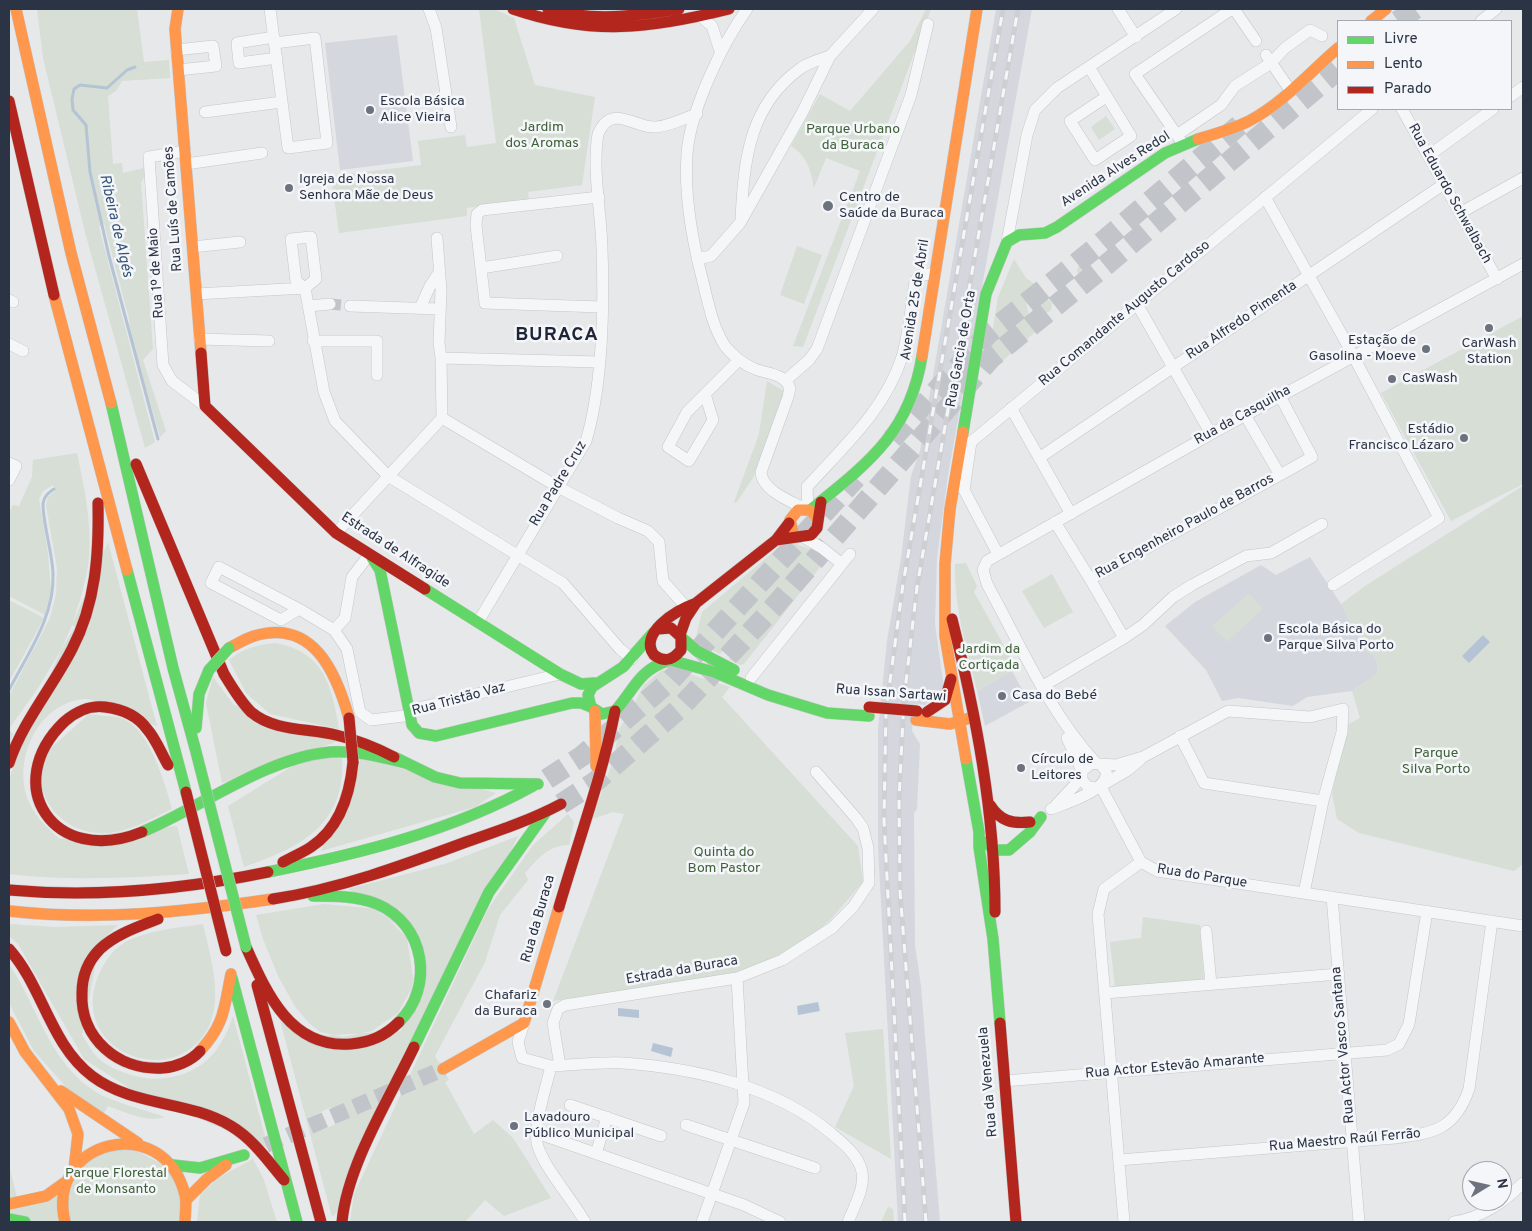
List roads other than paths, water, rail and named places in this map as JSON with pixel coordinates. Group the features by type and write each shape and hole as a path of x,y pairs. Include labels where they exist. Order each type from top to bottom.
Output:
{"main road":[{"path":"16,9 71,253 111,404 173,668 321,1222"},
{"path":"27,64 28,9"},
{"name":"Rua Luís de Camões","path":"178,9 175,29 176,50 205,406"},
{"path":"513,9 551,22 608,29 648,27 729,9"},
{"path":"548,9 568,14 679,9"},
{"name":"Avenida 25 de Abril","path":"808,509 821,502 868,463 901,422 920,369 977,9"},
{"path":"1372,20 1386,9"},
{"name":"Avenida Alves Redol","path":"1006,242 1018,235 1045,233 1057,227 1180,139 1247,121 1267,109 1337,49"},
{"path":"9,101 45,260 186,792 284,1180 297,1222"},
{"name":"Rua Garcia de Orta","path":"961,719 946,636 945,564 950,509 986,294 1006,242"},
{"path":"9,890 66,893 152,892 258,875 422,834 482,811 542,781 462,783 436,778 381,750 347,737 285,729 264,720 243,704 224,674 111,404"},
{"name":"Estrada de Alfragide","path":"205,406 336,533 560,674 581,684 598,681"},
{"path":"9,763 24,726 61,669 89,609 99,566 100,547 96,458"},
{"path":"776,540 811,535 818,524 821,502"},
{"path":"593,709 588,695 598,681 614,674 632,659 656,631 776,540 798,510 808,509 818,524"},
{"path":"790,522 794,534 801,537"},
{"path":"369,555 380,570 409,712 415,731 421,736 430,737 572,703 580,703 608,714 615,711 643,673 676,657 681,650 681,636 691,605"},
{"path":"386,601 387,588 394,581 406,580 412,582"},
{"name":"Rua Garcia de Orta","path":"946,594 973,703 974,718"},
{"path":"668,660 658,658 651,651 649,642 656,631 671,628 681,636"},
{"path":"195,748 197,702 209,670 228,648 240,641 266,634 291,635 305,640 330,665 338,680 348,718 353,762 350,788 334,823 314,845 258,875"},
{"name":"Rua Issan Sartawi","path":"681,636 697,651 771,687 829,705 869,712"},
{"name":"Rua Issan Sartawi","path":"668,660 714,672 768,695 827,713 869,712 923,716 951,713 961,719"},
{"path":"952,674 949,694 946,700 923,716 953,735 967,761"},
{"path":"598,681 615,682 622,693 622,700"},
{"path":"186,792 169,768 152,732 130,714 111,707 89,706 65,714 49,728 36,747 33,757 32,788 39,808 46,817 68,835 78,839 100,842 128,838 159,825 299,758 329,752 355,752 406,763"},
{"name":"Rua da Buraca","path":"593,709 596,782"},
{"name":"Rua da Buraca","path":"524,1023 596,782 606,757 615,711"},
{"path":"961,719 974,718"},
{"name":"Rua da Venezuela","path":"974,718 994,850 996,890 993,939"},
{"name":"Rua da Venezuela","path":"961,719 980,832 982,872 993,939 1017,1220"},
{"path":"988,803 1002,821 1012,824 1030,822"},
{"path":"9,911 80,917 178,912 290,896 413,861 546,812 561,804"},
{"path":"342,1222 344,1200 356,1166 489,892 546,812"},
{"path":"982,872 994,850 1030,822 1041,817"},
{"path":"996,890 1015,846 1041,817"},
{"path":"980,832 994,850 1004,851 1015,846"},
{"path":"246,946 274,1002 308,1036 328,1044 353,1047 374,1043 394,1031 411,1010 420,989 422,965 420,954 417,943 408,927 387,909 364,900 340,896 290,896"},
{"path":"178,912 119,935 94,956 83,977 80,998 84,1020 96,1040 112,1056 135,1067 156,1069 189,1061 206,1046 220,1025 231,974"},
{"path":"9,949 23,969 56,1035 68,1051 91,1075 104,1084 136,1098 201,1113 231,1126 253,1144 284,1180"},
{"path":"9,1022 25,1052 68,1109 76,1125 78,1145 74,1170"},
{"path":"443,1069 524,1023"},
{"path":"50,1084 118,1131 173,1165 200,1168 239,1157 207,1179 187,1199"},
{"path":"9,1204 34,1201 52,1195 92,1153 103,1147 127,1143 144,1146"},
{"path":"173,1165 182,1181 187,1199 186,1222"},
{"path":"65,1222 62,1204 68,1180"},
{"path":"9,1219 24,1222"}],"street":[{"path":"270,9 275,40 288,148 327,143 315,38 275,40 237,43 239,63 277,58"},
{"path":"429,9 436,28 451,128"},
{"path":"747,9 720,51 690,134 687,168 690,219 697,259 718,333 731,353 739,360 756,370 777,375 786,382 788,397 761,472 763,480 779,494 808,509 807,486 872,416 888,392 902,356 915,281 919,276 935,273"},
{"path":"697,259 711,256 740,224 802,113 830,56 873,9"},
{"path":"1118,9 1136,36"},
{"name":"Rua Garcia de Orta","path":"1006,242 1014,212 1031,118 1041,102 1058,88 1176,9"},
{"path":"1256,41 1233,9 1135,74 1180,139 1221,105 1239,83 1268,59 1310,30 1322,36"},
{"path":"1482,20 1496,9"},
{"path":"709,12 720,51"},
{"path":"709,12 727,21 730,34"},
{"path":"786,382 818,349 911,95 928,24"},
{"path":"176,50 213,46 216,66 178,70"},
{"path":"740,224 744,170 754,126 775,90 803,67 830,56"},
{"path":"1268,59 1290,90"},
{"path":"1089,68 1131,136 1095,160 1070,122 1106,97"},
{"path":"1512,95 1523,87"},
{"path":"205,112 282,102"},
{"name":"Rua Comandante Augusto Cardoso","path":"998,554 964,490 970,442 1371,110"},
{"name":"Rua Eduardo Schwalbach","path":"1403,110 1497,278"},
{"path":"1428,156 1492,110"},
{"name":"Rua Padre Cruz","path":"478,622 586,440 594,416 599,362 602,248 598,134 603,126 612,120 622,118 656,127 697,114"},
{"name":"Rua 1º de Maio","path":"185,151 149,157 163,365 172,381 205,406"},
{"path":"186,164 262,153"},
{"path":"1460,213 1523,178"},
{"name":"Rua Alfredo Pimenta","path":"1040,458 1444,184"},
{"path":"599,197 482,210 477,214 476,225 485,303 601,306"},
{"path":"1266,197 1439,518 1333,585"},
{"path":"1014,212 1024,236"},
{"path":"336,533 442,418 442,358 439,344 440,271 437,238"},
{"path":"192,247 240,242"},
{"path":"481,268 557,256"},
{"name":"Rua da Casquilha","path":"1043,686 987,584 984,567 987,561 1245,415 1523,264"},
{"path":"420,308 430,286 440,271"},
{"path":"196,294 305,288 313,341 324,392 335,421 388,476 563,583 620,649 632,659"},
{"path":"308,306 330,304"},
{"path":"1137,304 1175,366 1211,434"},
{"path":"350,306 440,309"},
{"path":"200,339 269,340"},
{"path":"313,341 377,341 377,374"},
{"path":"9,344 23,351"},
{"path":"442,358 599,362"},
{"path":"705,394 713,420 689,461 668,447 687,412 705,394 739,360"},
{"name":"Rua Engenheiro Paulo de Barros","path":"1090,579 1312,457 1280,396"},
{"path":"1011,408 1071,514"},
{"name":"Rua Engenheiro Paulo de Barros","path":"1245,415 1280,475"},
{"path":"442,418 558,487 648,531 659,542 663,581 691,605"},
{"path":"9,480 12,464"},
{"path":"779,494 790,522"},
{"name":"Rua Engenheiro Paulo de Barros","path":"1055,522 1124,638"},
{"path":"818,524 822,548"},
{"path":"1100,786 1106,771 1080,745 1043,686 1124,638 1143,625 1173,597 1192,585 1246,556 1271,553 1322,524"},
{"path":"801,537 822,548 842,564"},
{"path":"751,678 850,554"},
{"path":"299,609 281,620 211,583 219,567 299,609 334,630 345,618 352,578 369,555"},
{"name":"Rua Tristão Vaz","path":"334,630 347,649 360,712 371,720 404,716 414,709 560,674"},
{"path":"1051,809 1100,786 1128,770 1144,757 1228,711 1310,717 1343,709 1342,732 1323,801 1304,893"},
{"path":"1057,710 1088,787 1100,786"},
{"path":"1180,736 1204,783 1323,801"},
{"path":"1041,817 1071,790 1087,765 1116,765 1144,757"},
{"name":"Estrada da Buraca","path":"555,1066 553,1023 558,1009 565,1005 737,978 782,960 832,928 850,904 869,884 868,848 862,828 845,804 816,772"},
{"path":"1100,786 1141,862"},
{"name":"Rua do Parque","path":"1124,1222 1098,914 1104,889 1141,862 1157,871 1523,926"},
{"name":"Rua Actor Vasco Santana","path":"1332,897 1359,1222"},
{"name":"Rua Actor Estevão Amarante","path":"1004,1081 1387,1050 1400,1044 1409,1024 1426,912"},
{"name":"Rua Maestro Raúl Ferrão","path":"1119,1160 1425,1134 1444,1127 1463,1106 1469,1089 1492,921"},
{"path":"1206,931 1211,984"},
{"path":"1105,993 1338,974"},
{"path":"702,1222 744,1102 745,1087 737,978"},
{"name":"Rua da Buraca","path":"524,1023 518,1042 522,1058 555,1066"},
{"path":"585,1222 576,1205 541,1156 537,1133 555,1066 596,1063 661,1067 698,1074 745,1087 809,1116 835,1136 856,1158 861,1169 862,1180 848,1222"},
{"path":"570,1105 661,1136"},
{"path":"596,1154 608,1118"},
{"path":"686,1125 815,1168"},
{"path":"537,1133 711,1194 780,1222"},
{"path":"1454,1222 1487,1212 1507,1200 1523,1183"}],"water":[{"path":"1483,635 1490,642 1469,663 1462,656"},
{"path":"818,1002 820,1011 798,1015 797,1006"},
{"path":"618,1008 639,1010 639,1018 618,1016"},
{"path":"653,1043 673,1048 671,1057 651,1051"}],"waterway":[{"name":"Ribeira de Algés","path":"135,67 127,70 107,88 80,85 74,89 72,99 73,110 86,125 90,172 109,256 158,439"},
{"name":"Ribeira de Algés","path":"9,690 39,634 50,604 53,573 43,504 44,499 54,489"}],"tunnel":[{"path":"1399,20 1415,9"},
{"path":"561,804 595,782 680,708 772,609 991,358 1106,265 1337,71"},
{"path":"892,439 989,333 1094,249 1243,122"},
{"path":"330,304 350,306"},
{"path":"547,779 582,756 669,682 856,478"},
{"path":"266,1145 443,1069"}],"railway":[{"path":"905,1222 884,820 886,711 903,584 1003,9"},
{"path":"926,1222 900,891 899,799 904,699 917,587 1018,9"}],"place":[{"name":"Escola Básica Alice Vieira","path":"370,110"},
{"name":"Igreja de Nossa Senhora Mãe de Deus","path":"289,188"},
{"name":"Centro de Saúde da Buraca","path":"828,206"},
{"name":"CarWash Station","path":"1489,328"},
{"name":"Estação de Gasolina - Moeve","path":"1426,349"},
{"name":"CasWash","path":"1392,379"},
{"name":"Estádio Francisco Lázaro","path":"1464,438"},
{"name":"Escola Básica do Parque Silva Porto","path":"1268,638"},
{"name":"Casa do Bebé","path":"1002,696"},
{"name":"Círculo de Leitores","path":"1021,768"},
{"name":"Chafariz da Buraca","path":"547,1004"},
{"name":"Lavadouro Público Municipal","path":"514,1126"}],"district":[{"name":"BURACA","path":"557,336"}],"park label":[{"name":"Jardim dos Aromas","path":"542,136"},
{"name":"Parque Urbano da Buraca","path":"853,138"},
{"name":"Jardim da Cortiçada","path":"989,658"},
{"name":"Parque Silva Porto","path":"1436,762"},
{"name":"Quinta do Bom Pastor","path":"724,862"},
{"name":"Parque Florestal de Monsanto","path":"116,1182"}]}
